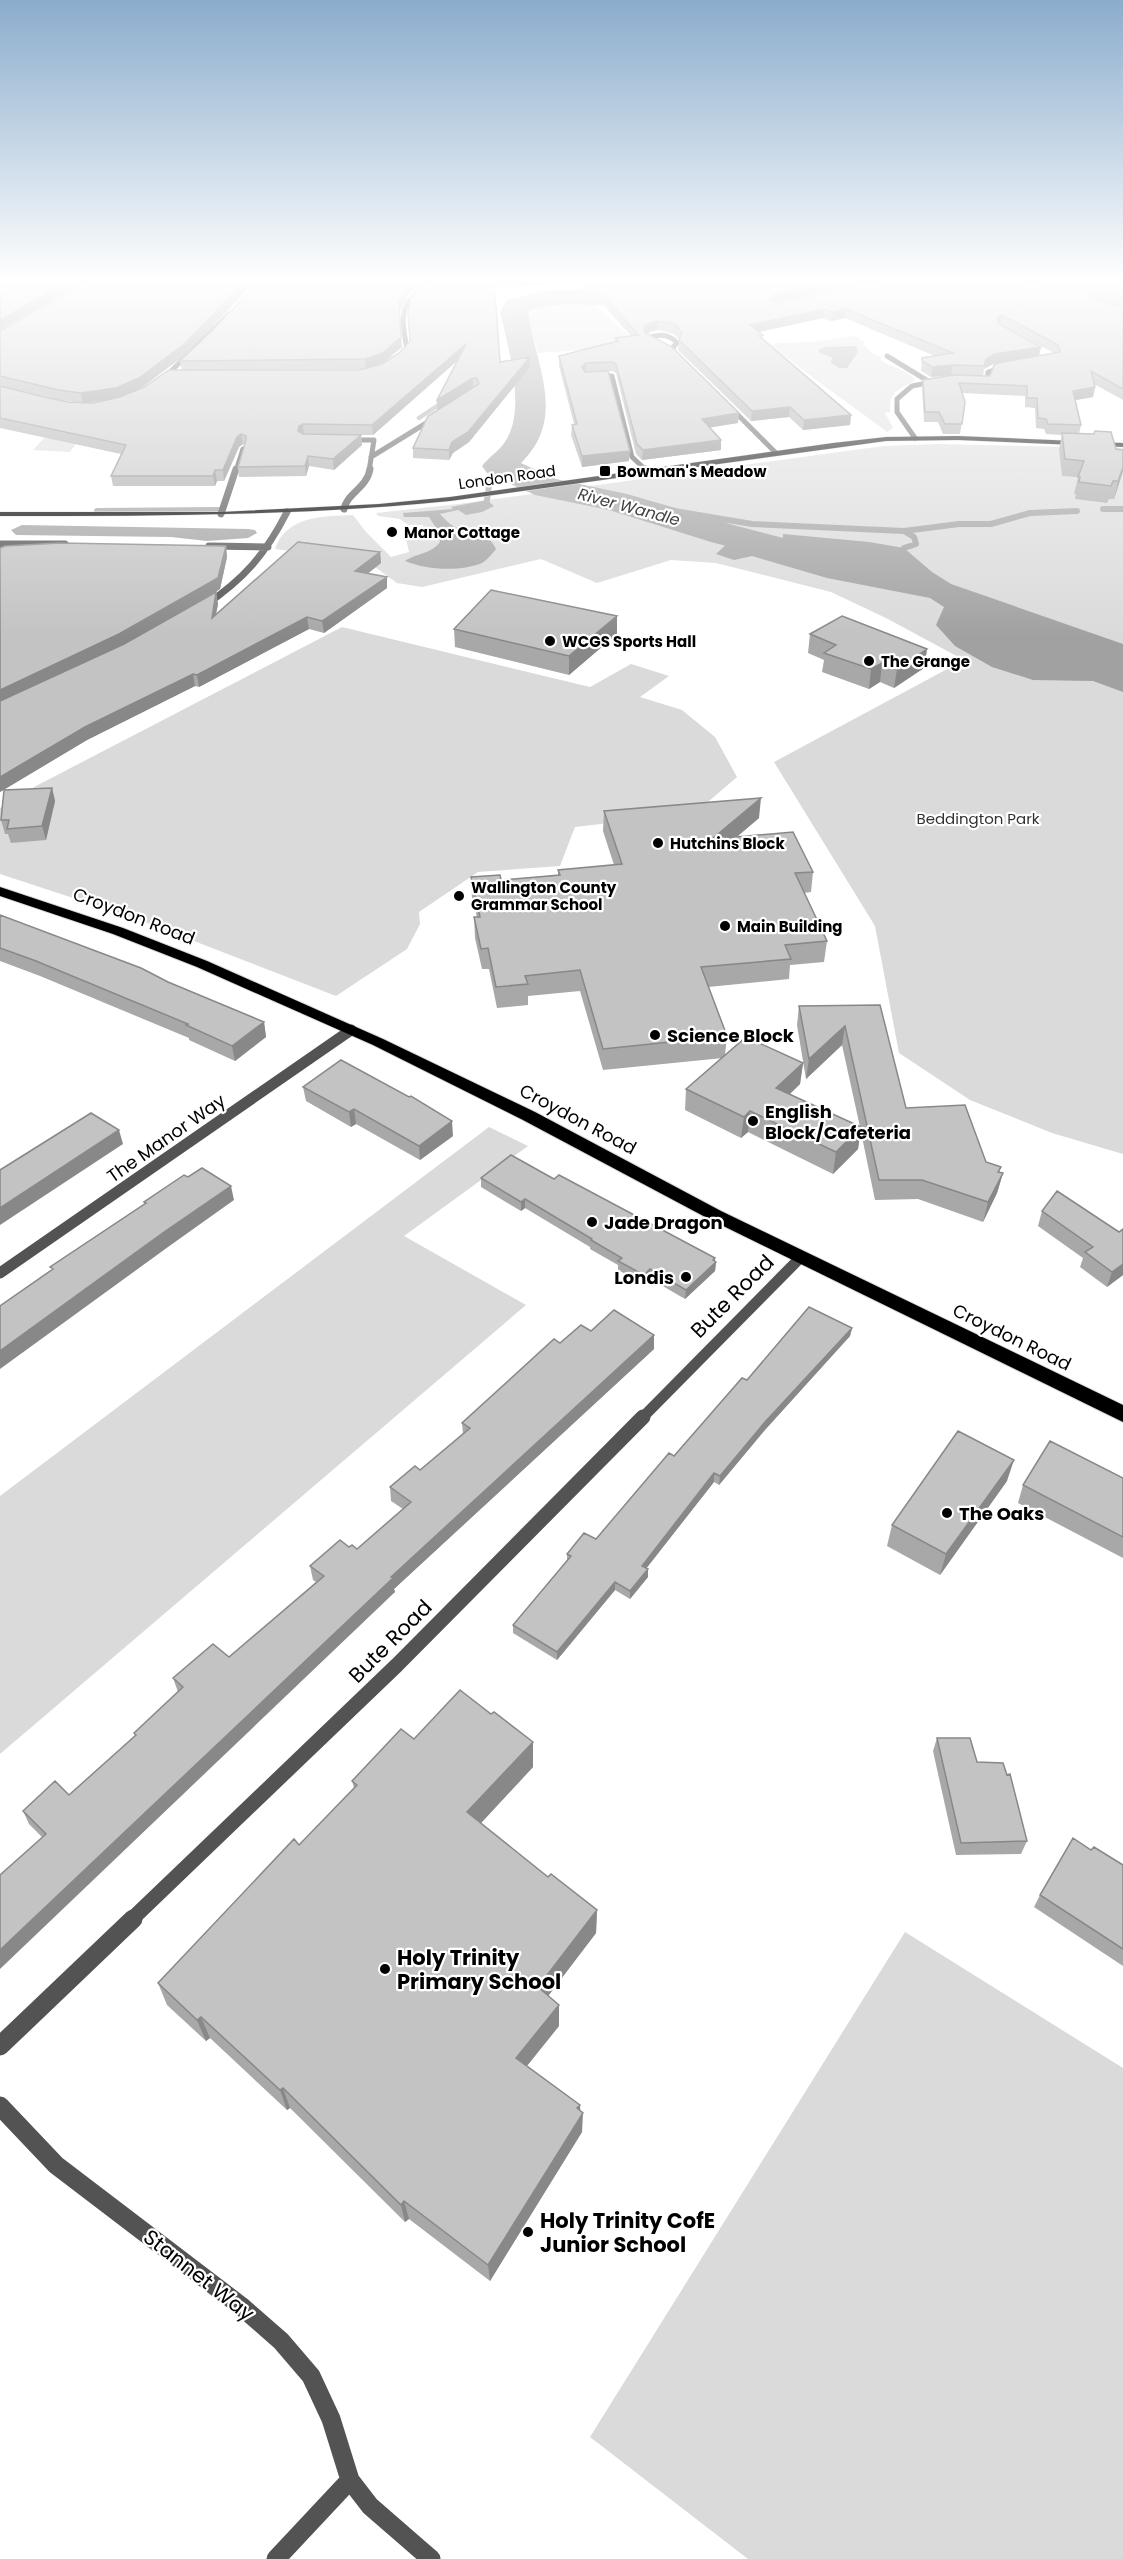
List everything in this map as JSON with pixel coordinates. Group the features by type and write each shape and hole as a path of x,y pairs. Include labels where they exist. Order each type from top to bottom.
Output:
{"highway":[{"name":"Croydon Road","path":"0,891 118,931 191,960 351,1030 529,1116 715,1215 1123,1414"}],"main road":[{"name":"London Road","path":"0,514 221,514 344,509 504,492 844,443 915,438 1123,445"}],"street":[{"path":"617,398 632,457 647,471"},
{"path":"721,398 776,453"},
{"path":"897,398 897,412 915,438"},
{"path":"370,457 438,415"},
{"path":"339,440 374,440 370,457 369,479 345,503 344,509"},
{"path":"221,514 243,449"},
{"path":"196,611 249,573 270,544 287,512"},
{"path":"0,544 72,544"},
{"path":"199,546 270,544"},
{"name":"The Manor Way","path":"0,1273 351,1030"},
{"name":"Bute Road","path":"0,2046 397,1665 801,1257"},
{"name":"Stannet Way","path":"0,2106 56,2165 241,2306 281,2341 311,2376 331,2419 350,2480 370,2506 431,2559"},
{"path":"276,2559 350,2480"}],"green space":[{"path":"841,398 892,398 890,412 885,413 893,428 887,432"},
{"path":"54,427 87,429 70,452 33,450"},
{"name":"Beddington Park","path":"939,444 1123,448 1123,1154 1052,1133 970,1100 899,1053 875,926 774,762 964,660 886,618 831,592 716,563 671,560 597,583 541,559 422,587 397,583 368,562 358,559 275,549 280,538 297,524 318,517 353,515 391,557 409,552 406,539 424,537 423,525 408,525 400,519 378,516 376,513 458,504 883,446"},
{"path":"342,627 590,687 631,664 669,676 640,697 682,710 715,737 737,777 695,813 575,827 560,866 478,872 419,912 420,924 407,949 336,996 137,919 0,874 0,808 36,786"},
{"path":"489,1127 528,1146 404,1236 526,1305 0,1754 0,1496"},
{"path":"905,1932 1123,2068 1123,2559 748,2559 590,2437"}],"shaded area":[{"path":"487,500 494,506 482,512 466,515 458,510 440,514 453,526 484,536 493,543 496,549 484,562 464,568 443,569 405,561 432,549 440,542 438,531 429,517 404,517 403,513 453,509 451,507"},
{"path":"22,525 248,529 255,530 257,533 248,538 207,541 171,537 16,535 11,530"},
{"path":"749,533 755,537 783,538 783,534 869,542 904,548 932,572 951,584 1123,644 1123,692 1093,681 1033,680 992,667 955,646 936,625 944,607 930,598 827,578 752,556 734,560 716,554 731,540 724,534"}],"building":[{"path":"0,398 51,398 93,403 114,398 403,398 372,425 303,424 299,426 298,431 303,434 361,435 333,459 308,456 305,466 238,467 246,440 246,436 241,434 237,437 223,470 215,470 213,476 111,476 126,445 0,418"},
{"path":"456,398 496,398 468,432 452,442 449,450 413,448 428,416"},
{"path":"570,398 616,398 630,451 582,456 572,425 577,424"},
{"path":"625,398 724,398 739,413 702,419 721,440 643,450 637,444"},
{"path":"739,398 832,398 851,415 804,420 790,407 752,411"},
{"path":"924,398 964,398 965,402 962,424 945,424 939,412 925,412"},
{"path":"1037,398 1075,398 1081,425 1048,424 1046,419 1038,418"},
{"path":"1095,431 1111,432 1116,449 1123,450 1123,467 1118,481 1113,481 1111,486 1079,482 1080,477 1078,477 1084,461 1065,459 1062,433 1094,434"},
{"path":"298,542 380,552 355,571 387,577 322,621 307,617 197,675 193,674 85,727 0,777 0,701 124,644 216,592 212,618"},
{"path":"60,543 226,546 218,578 119,634 0,690 0,548"},
{"path":"491,590 617,616 569,656 454,629"},
{"path":"842,616 927,649 897,669 882,663 871,669 824,653 836,645 810,634"},
{"path":"52,788 42,826 7,829 9,820 1,820 4,790"},
{"path":"761,798 712,839 793,832 813,872 795,873 827,941 785,945 791,959 701,967 727,1036 603,1049 580,970 525,976 528,984 496,987 488,948 481,949 474,917 480,917 471,877 500,875 501,880 560,875 558,870 622,864 604,811"},
{"path":"0,915 141,968 168,982 264,1022 232,1046 186,1025 188,1024 0,948"},
{"path":"880,1005 906,1108 965,1105 986,1162 1001,1167 998,1172 1003,1173 988,1202 922,1180 879,1180 845,1026 809,1059 799,1006"},
{"path":"746,1037 803,1063 776,1088 861,1127 836,1152 750,1111 744,1117 686,1089"},
{"path":"341,1060 409,1097 411,1096 452,1121 419,1146 354,1109 349,1112 303,1087"},
{"path":"91,1113 119,1130 0,1208 0,1170"},
{"path":"511,1155 554,1179 559,1175 715,1258 713,1260 716,1262 686,1290 650,1269 644,1275 618,1261 622,1258 525,1199 521,1202 481,1178"},
{"path":"202,1168 231,1186 0,1351 0,1306 53,1269 50,1267 146,1203 144,1202 184,1175 188,1177"},
{"path":"1057,1191 1119,1232 1123,1229 1123,1264 1112,1272 1085,1252 1093,1247 1042,1211"},
{"path":"809,1307 852,1328 765,1422 720,1476 714,1473 642,1566 648,1569 630,1591 615,1582 557,1652 513,1625 571,1556 567,1554 584,1533 596,1539 669,1453 674,1456 742,1378 747,1380"},
{"path":"614,1310 654,1335 391,1577 393,1578 0,1950 0,1875 46,1834 23,1811 55,1781 69,1795 136,1735 134,1733 183,1687 173,1678 213,1644 229,1657 324,1576 310,1566 340,1540 349,1547 352,1545 357,1549 411,1502 390,1487 415,1466 420,1470 470,1428 462,1423 554,1339 560,1343 581,1325 591,1331"},
{"name":"The Oaks","path":"958,1431 1014,1460 946,1554 892,1525"},
{"path":"1050,1441 1123,1478 1123,1537 1023,1485"},
{"name":"Holy Trinity Primary School","path":"460,1690 491,1714 494,1712 533,1742 467,1812 548,1877 551,1874 597,1910 538,1987 559,2005 516,2058 580,2105 577,2108 583,2113 488,2265 404,2201 401,2205 283,2088 280,2090 201,2017 197,2020 158,1983 294,1839 299,1845 357,1785 352,1781 401,1729 414,1739"},
{"path":"937,1738 970,1738 977,1762 1003,1763 1007,1775 1010,1774 1027,1841 961,1843"},
{"path":"1073,1838 1091,1850 1094,1847 1123,1865 1123,1949 1040,1895"}],"waterway":[{"path":"419,418 448,398"},
{"name":"River Wandle","path":"530,398 527,428 521,443 499,466 547,488 615,501 724,534 809,556"},
{"name":"River Wandle","path":"496,471 499,466"},
{"path":"487,500 489,486 496,471"},
{"path":"615,501 752,524 904,531"},
{"path":"1103,509 1123,509"},
{"path":"97,511 218,510"},
{"path":"904,531 959,524 991,524 1030,513 1077,511"},
{"path":"904,531 914,537 916,544 904,548"}],"place":[{"name":"Bowman's Meadow","path":"605,471"},
{"name":"Manor Cottage","path":"392,532"},
{"name":"WCGS Sports Hall","path":"550,641"},
{"name":"The Grange","path":"869,661"},
{"name":"Hutchins Block","path":"658,843"},
{"name":"Wallington County Grammar School","path":"459,896"},
{"name":"Main Building","path":"725,926"},
{"name":"Science Block","path":"655,1035"},
{"name":"English Block/Cafeteria","path":"753,1121"},
{"name":"Jade Dragon","path":"592,1222"},
{"name":"Londis","path":"686,1277"},
{"name":"The Oaks","path":"947,1513"},
{"name":"Holy Trinity Primary School","path":"385,1969"},
{"name":"Holy Trinity CofE Junior School","path":"528,2232"}]}
